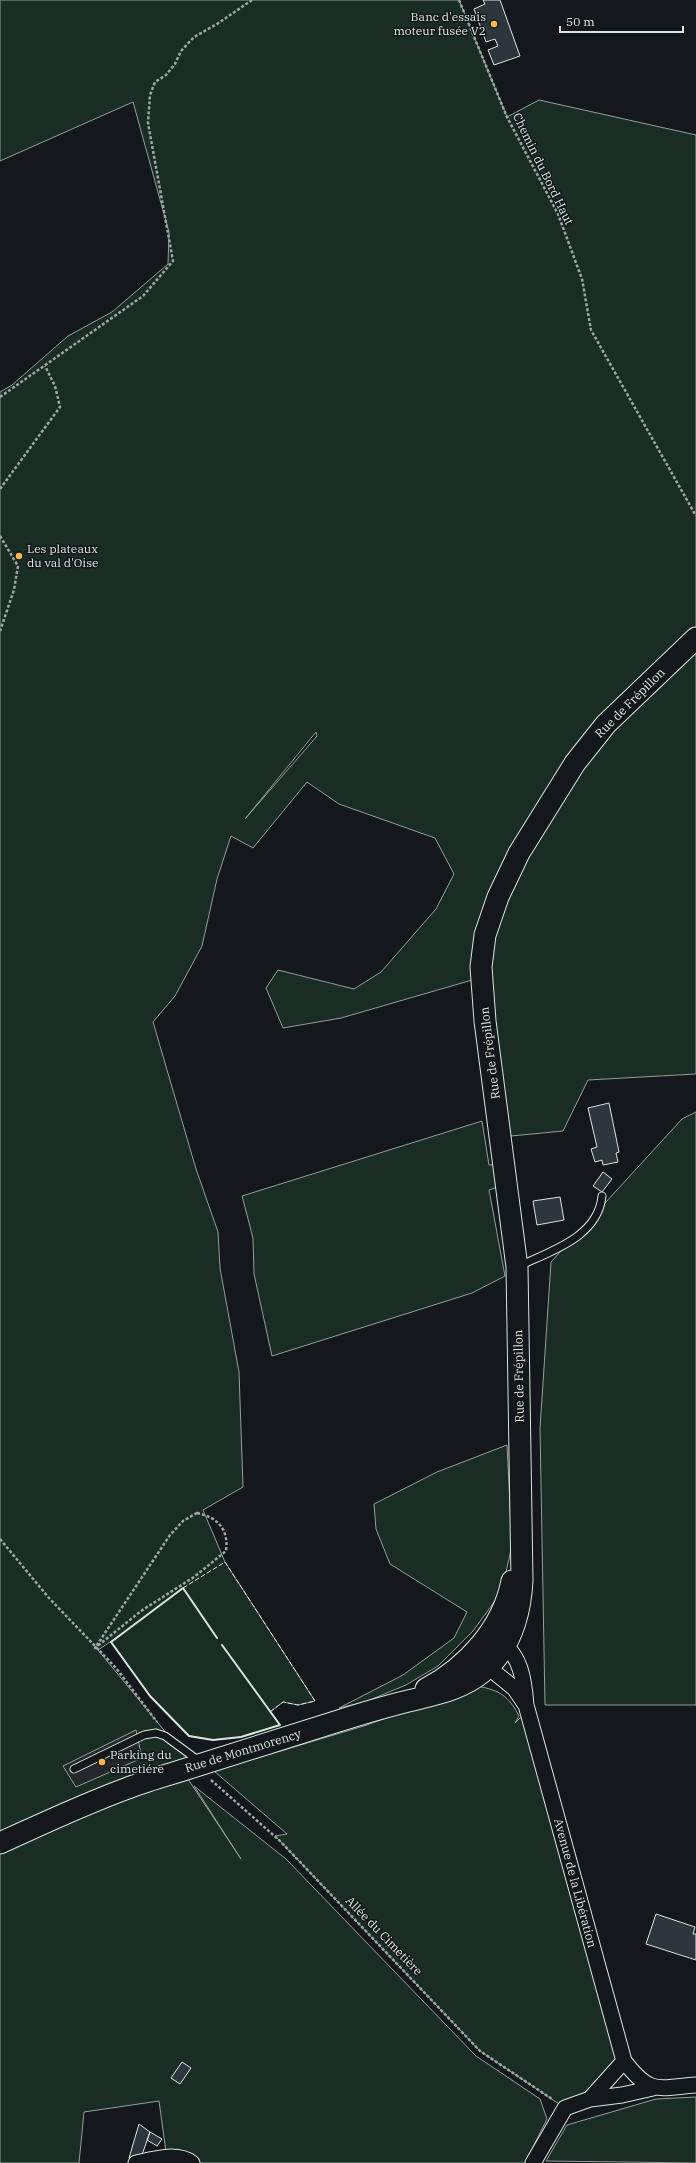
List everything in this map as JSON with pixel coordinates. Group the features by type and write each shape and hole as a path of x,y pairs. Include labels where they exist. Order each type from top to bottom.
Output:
{"street":[{"name":"Rue de Frépillon","path":"470,1657 495,1648 514,1627 521,1603 517,1267 486,1021 481,967 485,935 498,897 519,853 575,763 606,724 696,638"},
{"name":"Rue de Frépillon","path":"495,1648 512,1580 520,1540"},
{"name":"Rue de Montmorency","path":"0,1843 77,1808 129,1787 401,1703 442,1694 463,1685 495,1648"},
{"name":"Avenue de la Libération","path":"495,1648 515,1689 526,1705"},
{"name":"Avenue de la Libération","path":"495,1648 516,1656 524,1681 526,1705 624,2061 638,2079 654,2088"},
{"name":"Rue de Montmorency","path":"401,1703 440,1681 470,1657"},
{"path":"590,2099 624,2061"},
{"path":"533,2163 565,2108 590,2099 622,2096 654,2088 696,2085"},
{"path":"136,2163 163,2157 186,2159 192,2163"}],"lane":[{"path":"517,1267 558,1248 585,1231 595,1220 601,1208 602,1196"},
{"path":"74,1769 144,1735 156,1733 172,1740 202,1764"}],"path":[{"path":"0,397 143,296 172,261 148,123 150,95 155,82 166,75 176,64 180,51 194,36 217,24 252,0"},
{"name":"Chemin du Bord Haut","path":"459,0 507,117 558,214 582,279 591,330 696,516"},
{"path":"0,489 60,407 55,386 45,366"},
{"path":"0,536 18,566 14,590 0,631"},
{"path":"197,1513 210,1516 218,1523 225,1533 227,1544 226,1551 194,1577 141,1611 95,1648 170,1535 183,1521 197,1513"},
{"path":"0,1539 49,1598 95,1648 116,1668 172,1740"},
{"name":"Allée du Cimetière","path":"202,1764 208,1778 280,1841 480,2051 565,2108"}],"green space":[{"path":"0,0 459,0 507,117 539,100 696,135 696,1074 588,1080 563,1131 511,1136 497,1110 479,978 341,1018 283,1028 266,988 278,970 354,989 381,972 436,909 454,874 435,838 339,804 307,782 253,848 231,836 217,879 202,946 175,996 153,1022 196,1169 218,1232 220,1268 239,1372 243,1487 203,1510 225,1562 315,1701 298,1705 283,1702 270,1712 280,1725 241,1737 213,1740 189,1736 150,1696 111,1642 122,1634 98,1650 172,1740 198,1765 182,1770 241,1859 194,1786 286,1859 476,2056 540,2099 547,2119 525,2163 200,2163 187,2154 166,2152 159,2101 84,2112 79,2163 0,2163 0,392 12,385 68,336 112,312 168,264 169,232 133,102 0,161","holes":["316,732 317,736 245,819"]},
{"path":"696,1112 696,1705 545,1705 540,1428 551,1262 682,1119"},
{"path":"482,1121 489,1165 504,1164 507,1184 489,1190 505,1276 472,1293 272,1356 254,1274 253,1238 242,1196"},
{"path":"507,1445 512,1545 502,1591 473,1631 438,1666 406,1685 365,1702 339,1708 403,1675 454,1638 467,1612 390,1564 376,1529 374,1504 437,1472"},
{"path":"478,1686 498,1692 511,1703 519,1716 515,1723 527,1711 624,2061 565,2108 480,2051 275,1836 287,1834 214,1771 367,1725 453,1693"},
{"path":"696,2097 696,2163 546,2161 567,2125 656,2099"}],"shaded area":[{"name":"Parking du cimetiére","path":"136,1730 142,1758 76,1787 63,1766"}],"building":[{"name":"Banc d'essais moteur fusée V2","path":"483,0 500,0 520,56 494,65 488,50 498,46 495,39 486,42 474,9 485,4"},
{"path":"609,1103 619,1152 616,1153 618,1162 603,1165 602,1160 595,1162 591,1149 597,1147 588,1108"},
{"path":"603,1172 612,1179 602,1192 593,1186"},
{"path":"560,1197 564,1220 537,1225 533,1201"},
{"path":"656,1914 695,1927 693,1934 696,1934 696,1960 646,1944"},
{"path":"182,2062 191,2068 180,2084 171,2078"},
{"path":"139,2124 150,2132 142,2155 129,2158"},
{"path":"150,2132 162,2139 157,2146 147,2140"}],"fence":[{"path":"183,1588 225,1562 315,1701 298,1705 283,1702 270,1712"}],"wall":[{"path":"217,1638 183,1588 111,1642 150,1696 189,1736 213,1740 241,1737 280,1725 222,1645"}],"place":[{"name":"Banc d'essais moteur fusée V2","path":"494,24"},
{"name":"Les plateaux du val d'Oise","path":"19,556"},
{"name":"Parking du cimetiére","path":"102,1762"}]}
